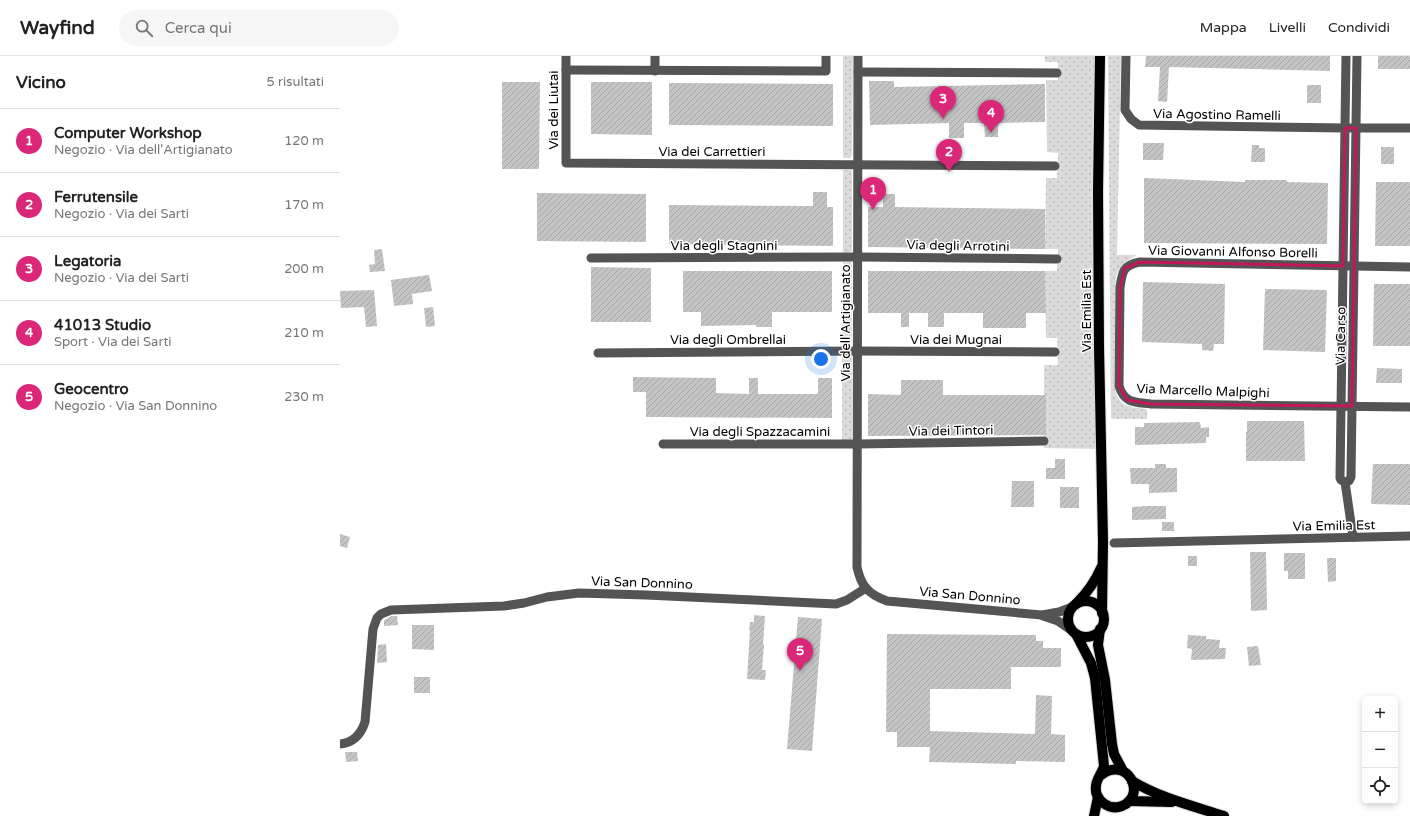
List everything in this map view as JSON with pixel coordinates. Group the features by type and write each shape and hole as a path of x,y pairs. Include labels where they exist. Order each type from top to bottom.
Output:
{"main road":[{"name":"Via Emilia Est","path":"1100,56 1098,191 1103,621 1100,629 1098,646 1105,680 1114,754 1123,771 1132,781"},
{"name":"Via Emilia Est","path":"1074,606 1087,593 1102,566"},
{"path":"1101,775 1104,766 1095,678 1091,663 1068,621 1068,616 1074,606 1081,602 1091,602 1096,605 1102,613"},
{"path":"1074,632 1087,637 1100,629"},
{"path":"1094,816 1098,797 1096,788 1098,778 1106,771 1111,769 1123,771"},
{"path":"1098,797 1105,804 1115,807 1125,804 1129,801 1133,794 1132,781"},
{"path":"1132,781 1180,802 1224,816"},
{"path":"1129,801 1180,802"},
{"path":"1108,816 1115,807"}],"street":[{"name":"Via dei Liutai","path":"566,56 566,163"},
{"path":"655,56 655,71"},
{"path":"566,70 826,71 826,56"},
{"name":"Via dell'Artigianato","path":"858,56 857,567 860,579 866,588"},
{"name":"Via Agostino Ramelli","path":"1126,56 1125,110 1131,119 1139,125 1345,128"},
{"name":"Via Carso","path":"1346,56 1340,478 1345,482 1349,481 1351,477 1357,56"},
{"path":"858,72 1057,73"},
{"path":"1345,128 1410,128"},
{"name":"Via dei Carrettieri","path":"566,163 1055,166"},
{"name":"Via degli Stagnini","path":"591,258 858,257"},
{"name":"Via degli Arrotini","path":"858,257 1057,259"},
{"name":"Via Giovanni Alfonso Borelli","path":"1125,268 1140,262 1343,266"},
{"path":"1343,266 1410,267"},
{"name":"Via Marcello Malpighi","path":"1125,268 1122,275 1120,288 1119,386 1127,400 1151,404 1341,406"},
{"name":"Via dei Mugnai","path":"858,351 1055,352"},
{"name":"Via degli Ombrellai","path":"598,353 858,351"},
{"path":"1341,406 1410,407"},
{"name":"Via dei Tintori","path":"858,444 1044,441"},
{"name":"Via degli Spazzacamini","path":"663,444 858,444"},
{"path":"1345,482 1353,537"},
{"name":"Via Emilia Est","path":"1114,543 1410,536"},
{"name":"Via San Donnino","path":"340,744 356,738 363,728 365,722 373,629 377,618 386,611 416,608 508,606 548,597 579,593 646,594 836,604 847,600 866,588 877,597 887,601 1042,615 1059,612 1074,606"},
{"name":"Via San Donnino","path":"1042,615 1058,621 1074,632"}],"highlighted area":[{"path":"1345,128 1356,128 1352,406 1151,404 1127,400 1119,386 1120,288 1125,268 1140,262 1343,266"}],"shaded area":[{"path":"843,56 853,56 852,156 850,158 843,158"},
{"path":"1045,56 1095,56 1095,449 1044,448 1044,365 1058,365 1057,338 1046,338 1045,271 1057,271 1058,249 1045,249 1046,178 1057,178 1058,153 1047,152 1046,80 1058,80 1058,62 1045,62"},
{"path":"1108,56 1121,56 1117,255 1137,255 1130,259 1120,269 1116,276 1114,384 1118,397 1124,404 1147,409 1147,419 1111,419"},
{"path":"843,170 852,170 852,251 848,253 843,252"},
{"path":"843,262 850,262 852,264 852,343 848,345 842,344"},
{"path":"842,356 852,356 852,440 842,440"}],"building":[{"path":"1146,56 1330,56 1330,71 1169,67 1167,102 1158,101 1160,67 1145,67"},
{"path":"1378,56 1410,56 1410,69 1378,69"},
{"path":"869,81 894,81 894,87 1045,84 1045,122 998,123 998,137 985,137 984,123 964,123 964,138 949,138 949,123 870,125"},
{"path":"502,82 540,82 539,169 502,169"},
{"path":"591,82 652,82 652,135 591,134"},
{"path":"669,83 833,84 833,126 669,125"},
{"path":"1307,85 1321,85 1321,103 1307,103"},
{"path":"1143,143 1164,143 1163,160 1143,160"},
{"path":"1252,145 1259,145 1259,148 1265,148 1265,162 1251,162"},
{"path":"1381,147 1394,147 1394,164 1381,164"},
{"path":"1144,178 1245,182 1245,180 1287,180 1287,182 1328,183 1327,244 1144,243"},
{"path":"1376,182 1410,182 1410,246 1375,246"},
{"path":"813,192 827,192 827,207 833,207 833,246 669,244 669,205 813,206"},
{"path":"537,193 646,194 646,242 537,241"},
{"path":"883,194 895,194 895,207 1045,209 1045,249 868,247 868,207 883,207"},
{"path":"382,249 385,271 370,272 369,265 375,264 374,250"},
{"path":"591,267 651,268 651,322 591,322"},
{"path":"683,271 832,271 832,312 772,312 772,327 756,327 756,325 701,326 701,312 683,312"},
{"path":"868,271 1045,271 1046,313 1026,313 1026,328 983,328 983,313 944,313 944,327 928,327 928,313 909,313 909,327 901,327 901,313 868,313"},
{"path":"429,275 432,291 412,294 413,304 394,306 391,280"},
{"path":"1143,282 1225,284 1224,344 1214,344 1213,351 1202,350 1202,344 1142,342"},
{"path":"1374,284 1410,284 1410,346 1373,346"},
{"path":"1265,289 1327,290 1325,352 1263,350"},
{"path":"374,290 377,326 366,327 364,307 341,308 340,291"},
{"path":"433,307 435,326 426,327 424,308"},
{"path":"1377,368 1402,369 1402,383 1376,383"},
{"path":"633,377 716,378 716,393 749,394 749,378 758,378 758,394 818,394 818,378 832,378 832,418 646,417 646,392 633,392"},
{"path":"901,380 943,380 943,395 1046,395 1046,435 868,436 868,394 901,395"},
{"path":"1247,421 1304,421 1305,461 1246,461"},
{"path":"1200,422 1201,428 1209,427 1209,437 1206,437 1206,443 1135,445 1135,427 1144,427 1144,423"},
{"path":"1055,459 1065,459 1065,479 1046,479 1046,468 1055,468"},
{"path":"1155,464 1166,464 1166,468 1177,468 1177,492 1149,493 1149,484 1131,484 1130,468 1155,468"},
{"path":"1373,464 1410,464 1410,505 1371,504"},
{"path":"1012,481 1034,481 1034,507 1011,507"},
{"path":"1060,487 1079,487 1079,508 1060,508"},
{"path":"1166,506 1166,519 1132,520 1132,507"},
{"path":"1162,522 1174,522 1174,531 1162,531"},
{"path":"340,534 350,537 347,548 340,546"},
{"path":"1250,552 1266,552 1267,610 1251,611"},
{"path":"1284,553 1305,553 1305,579 1288,579 1288,571 1284,571"},
{"path":"1188,556 1197,556 1197,566 1188,566"},
{"path":"1327,558 1336,558 1336,581 1328,582"},
{"path":"754,615 765,616 762,670 766,670 765,680 747,679 749,630 750,622 754,622"},
{"path":"392,616 397,616 398,625 384,626 384,620"},
{"path":"798,617 822,619 812,751 787,749"},
{"path":"412,625 434,625 434,650 412,649"},
{"path":"887,634 1036,635 1036,641 1043,641 1043,648 1061,648 1061,667 1011,667 1011,689 930,689 930,731 1035,734 1036,695 1052,696 1051,734 1065,735 1065,762 1016,761 1016,764 929,762 930,747 897,747 897,732 886,732"},
{"path":"1188,635 1206,636 1206,639 1220,640 1219,648 1226,648 1225,659 1191,660 1192,649 1187,648"},
{"path":"386,644 387,662 377,663 378,645"},
{"path":"1258,646 1261,665 1249,666 1247,647"},
{"path":"414,677 430,677 430,693 414,693"},
{"path":"345,752 357,752 358,761 346,762"}],"place":[{"name":"Legatoria","path":"943,119"},
{"name":"41013 Studio","path":"991,133"},
{"name":"Ferrutensile","path":"949,172"},
{"name":"Computer Workshop","path":"873,210"},
{"name":"Geocentro","path":"800,671"}]}
